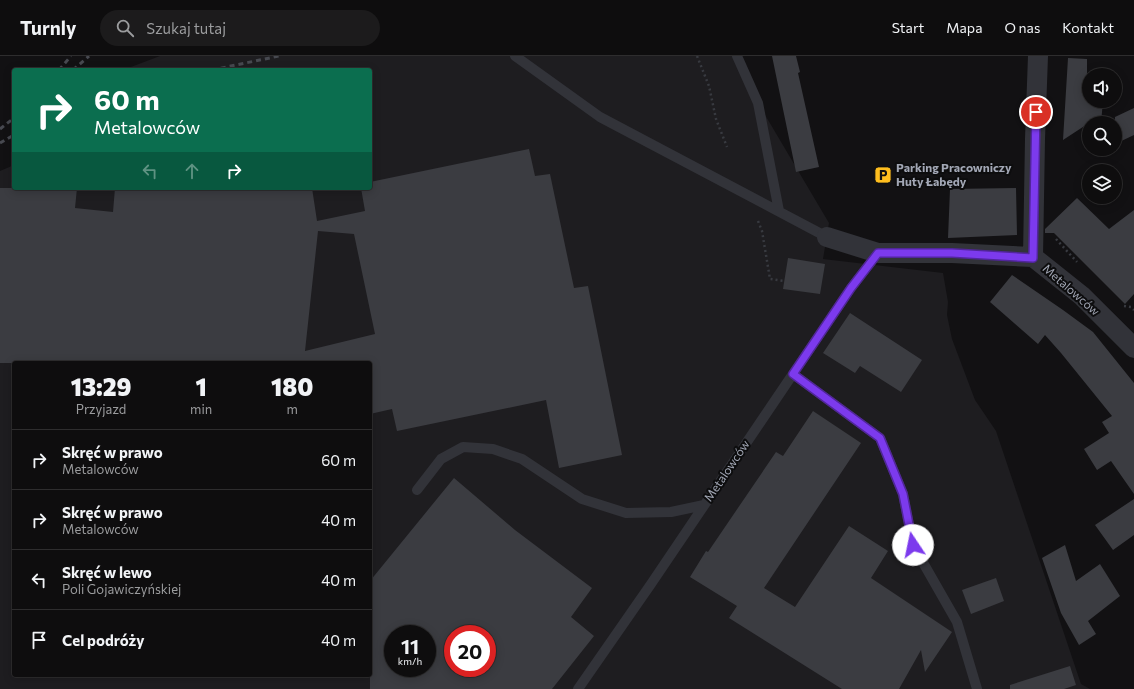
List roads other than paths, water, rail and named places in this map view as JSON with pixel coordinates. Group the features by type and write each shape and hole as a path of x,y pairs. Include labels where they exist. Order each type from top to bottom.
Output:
{"street":[{"path":"1033,258 1038,56"},
{"name":"Metalowców","path":"827,237 878,253 952,253 1033,258 1082,296 1134,348"}],"lane":[{"path":"515,56 600,117 827,237"},
{"path":"737,56 758,103 779,211"},
{"name":"Metalowców","path":"578,689 851,288 878,253"},
{"path":"793,374 880,438 903,494 913,545 957,622 977,689"},
{"path":"416,490 441,459 463,448 493,449 522,459 582,499 626,513 671,512 704,505"}],"railway":[{"path":"61,68 71,56"},
{"path":"75,68 89,56"},
{"path":"222,68 279,56"},
{"path":"0,129 12,120"},
{"path":"0,143 12,136"}],"place":[{"name":"Parking Pracowniczy Huty Łabędy","path":"883,175"}]}
